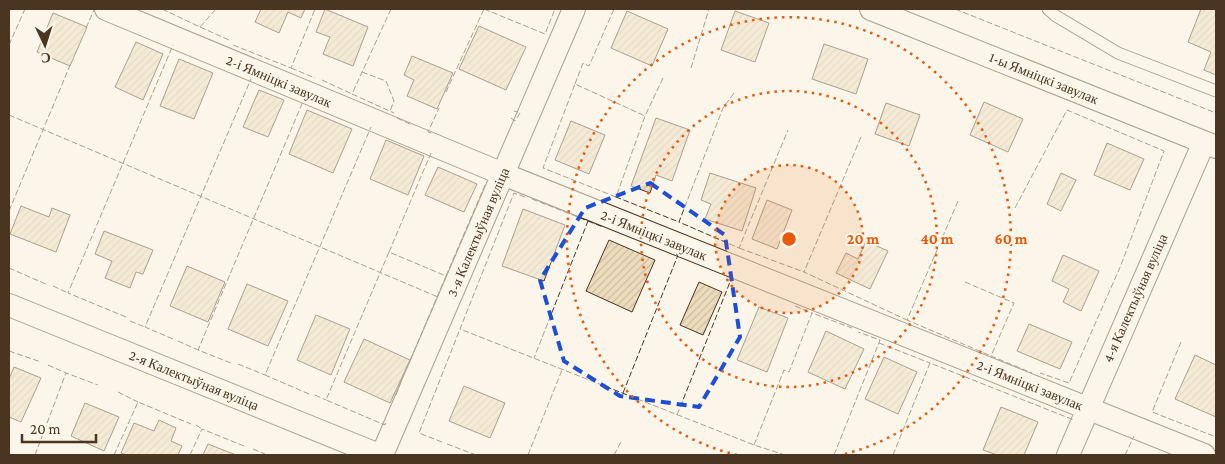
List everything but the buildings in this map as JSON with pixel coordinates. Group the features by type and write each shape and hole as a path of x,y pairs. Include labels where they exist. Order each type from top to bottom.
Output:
{"street":[{"name":"2-і Ямніцкі завулак","path":"106,9 503,174 1204,455"},
{"name":"3-я Калектыўная вуліца","path":"381,455 574,9"},
{"name":"1-ы Ямніцкі завулак","path":"871,9 1210,144"},
{"name":"4-я Калектыўная вуліца","path":"1068,455 1087,408 1210,144"},
{"name":"2-я Калектыўная вуліца","path":"9,304 381,455"}],"lane":[{"path":"1048,9 1056,16 1118,53 1216,91"}],"highlighted area":[{"path":"650,183 725,235 740,337 699,407 620,396 564,361 540,280 585,208"}],"fence":[{"path":"9,45 25,9"},
{"path":"86,28 94,10 92,9"},
{"path":"162,9 200,27 216,9"},
{"path":"233,45 291,68 315,9"},
{"path":"391,9 352,94 394,113"},
{"path":"484,9 545,34 555,9"},
{"path":"446,92 484,9"},
{"path":"575,84 583,63 589,66 614,9"},
{"path":"691,68 709,9"},
{"path":"955,9 1216,113"},
{"path":"200,27 229,40"},
{"path":"126,317 68,293 173,45"},
{"path":"9,211 71,63"},
{"path":"291,68 315,78"},
{"path":"362,72 386,81 394,101 390,111"},
{"path":"663,78 645,116 616,197 679,222"},
{"path":"173,339 145,327 251,79"},
{"path":"322,80 352,94"},
{"path":"616,197 543,168 575,84 645,116"},
{"path":"734,93 723,108 679,222 739,248 788,130"},
{"path":"231,363 198,350 304,99"},
{"path":"431,133 428,132 439,108"},
{"path":"1015,208 1067,110 1164,151 1121,265 1069,383 1040,373"},
{"path":"511,118 515,121 520,113 514,111"},
{"path":"9,115 438,297"},
{"path":"397,118 412,125"},
{"path":"309,394 265,375 371,127"},
{"path":"861,137 804,272 907,320"},
{"path":"389,252 431,153"},
{"path":"446,276 485,185"},
{"path":"525,197 514,193 460,329 754,445 785,455"},
{"path":"532,199 588,221 534,358"},
{"path":"958,201 907,320 991,356"},
{"path":"588,221 603,227"},
{"path":"739,248 804,272"},
{"path":"386,423 385,425 326,400 389,252 446,276 409,363"},
{"path":"623,393 678,255 676,254"},
{"path":"9,268 48,285"},
{"path":"677,415 732,277 729,276"},
{"path":"965,282 1014,303 991,356 1032,373"},
{"path":"53,286 68,293"},
{"path":"795,306 812,313"},
{"path":"754,445 784,370 789,372 812,313 852,328"},
{"path":"130,321 145,327"},
{"path":"442,442 419,433 460,329"},
{"path":"834,455 880,340 858,332"},
{"path":"178,341 198,350"},
{"path":"1181,342 1152,412 1216,437"},
{"path":"879,343 930,363"},
{"path":"9,351 41,362"},
{"path":"893,455 930,363 1074,420"},
{"path":"238,364 265,375"},
{"path":"48,365 66,373"},
{"path":"528,455 562,370"},
{"path":"35,455 66,373 98,385"},
{"path":"396,395 402,379"},
{"path":"118,392 138,402"},
{"path":"315,395 326,400"},
{"path":"114,455 138,402 191,424"},
{"path":"196,425 202,429"},
{"path":"190,455 202,429 244,446"},
{"path":"1125,455 1134,436"},
{"path":"614,455 622,440"},
{"path":"447,444 476,455"},
{"path":"253,449 265,454"}]}
